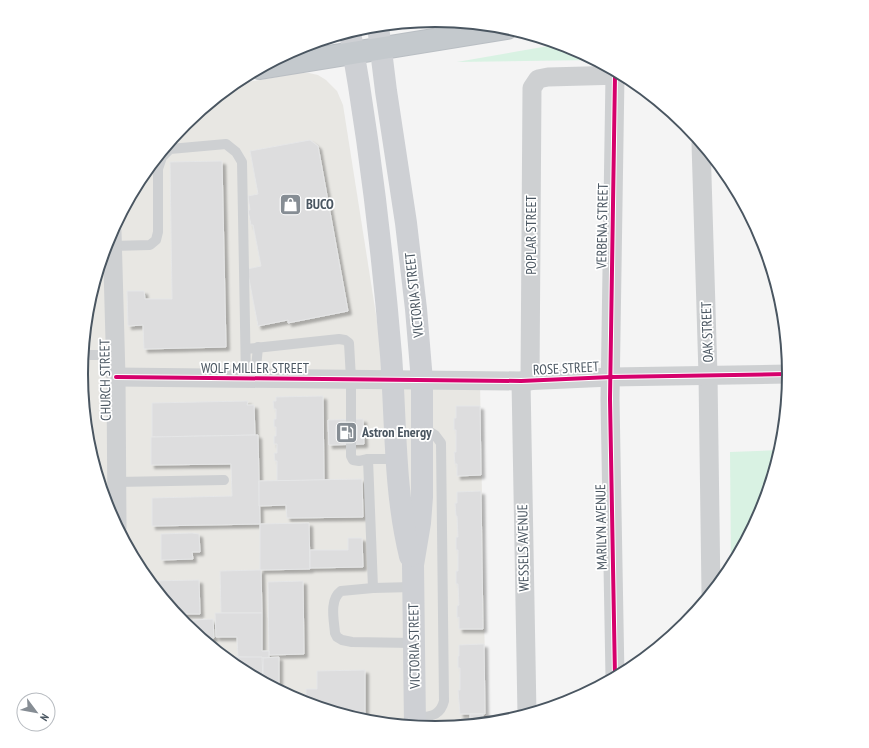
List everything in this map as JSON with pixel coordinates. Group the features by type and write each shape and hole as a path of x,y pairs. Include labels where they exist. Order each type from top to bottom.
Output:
{"highway":[{"path":"276,65 487,31"}],"main road":[{"name":"VICTORIA STREET","path":"379,32 408,238 422,381 422,481 420,523 413,565 415,720"},
{"name":"VICTORIA STREET","path":"351,38 364,112 385,278 397,458 403,523 413,565"}],"street":[{"name":"POPLAR STREET","path":"526,381 532,88 538,79 548,77 611,75"},
{"name":"VERBENA STREET","path":"611,377 618,79"},
{"name":"OAK STREET","path":"701,153 708,374 711,584"},
{"name":"CHURCH STREET","path":"112,246 116,355 117,514"},
{"name":"ROSE STREET","path":"393,380 526,381 708,374 782,374"},
{"name":"WOLF MILLER STREET","path":"116,377 393,380"},
{"name":"MARILYN AVENUE","path":"611,377 615,671"},
{"name":"WESSELS AVENUE","path":"526,381 527,708"}],"lane":[{"path":"171,149 226,144 236,152 242,162 246,349 251,379"},
{"path":"115,239 150,245 156,240 158,232 158,169 161,161"},
{"path":"246,349 339,339 345,340 349,343 351,379 351,456 353,460 359,461 368,459 397,458"},
{"path":"251,379 258,347"},
{"path":"88,354 116,355"},
{"path":"419,720 436,714 442,708 444,701 441,443 435,435 422,427"},
{"path":"368,459 373,588"},
{"path":"117,482 224,480"},
{"path":"413,587 340,590 334,598 333,605 335,633 337,637 352,642 413,642"}],"shaded area":[{"path":"299,73 309,73 318,75 326,80 337,91 343,105 380,340 382,381 480,381 486,717 434,721 389,718 367,714 323,703 302,695 261,675 242,663 206,635 189,619 159,585 146,567 123,527 106,486 99,464 90,419 88,397 88,351 94,306 106,262 123,221 134,200 159,163 189,129 206,113 246,82"}],"green space":[{"path":"549,46 582,60 457,62"},
{"path":"773,450 763,486 755,507 731,554 730,452"}],"building":[{"path":"310,140 318,146 348,311 288,323 288,320 258,326 247,269 261,266 253,225 251,225 248,210 250,210 248,196 258,194 250,151"},
{"path":"222,161 226,347 144,349 143,325 128,326 127,291 144,291 145,299 172,299 170,162"},
{"path":"323,396 324,480 277,481 277,461 275,461 274,453 277,453 277,444 274,444 274,436 276,436 274,419 276,419 276,409 274,409 273,401 276,401 276,397"},
{"path":"248,401 247,405 254,405 255,435 152,437 152,403"},
{"path":"456,406 480,406 481,475 457,476 457,464 455,464 454,452 456,452 456,430 454,430 454,418 456,418"},
{"path":"363,419 364,444 329,445 328,420"},
{"path":"258,435 260,524 152,526 152,498 232,496 231,464 151,465 151,437"},
{"path":"362,479 363,517 287,518 286,505 259,506 259,481"},
{"path":"481,491 483,629 459,629 459,617 457,618 457,606 459,605 458,584 456,584 456,571 458,571 458,550 456,550 456,537 458,537 455,503 457,503 457,492"},
{"path":"309,523 310,569 260,570 260,524"},
{"path":"161,534 199,534 200,552 192,552 193,559 161,560"},
{"path":"348,538 362,538 363,567 310,568 310,550 348,550"},
{"path":"261,570 262,613 221,613 220,571"},
{"path":"199,580 200,614 184,614 156,581"},
{"path":"303,581 304,654 269,655 268,582"},
{"path":"215,613 262,613 262,651 269,651 269,658 238,657 237,637 216,637"},
{"path":"213,619 214,638 210,638 206,635 193,623 193,620"},
{"path":"484,644 485,714 460,714 458,690 460,690 460,668 458,668 459,645"},
{"path":"234,657 262,657 263,676"},
{"path":"279,657 279,684 263,676 263,658"},
{"path":"365,670 365,714 323,703 306,697 306,689 317,689 317,671"},
{"path":"470,714 483,714 483,717 470,719"}],"cycle path":[{"path":"615,77 610,399 615,671"},
{"path":"116,377 521,381 611,377 782,374"}],"place":[{"name":"BUCO","path":"290,204"},
{"name":"Astron Energy","path":"346,432"}]}
